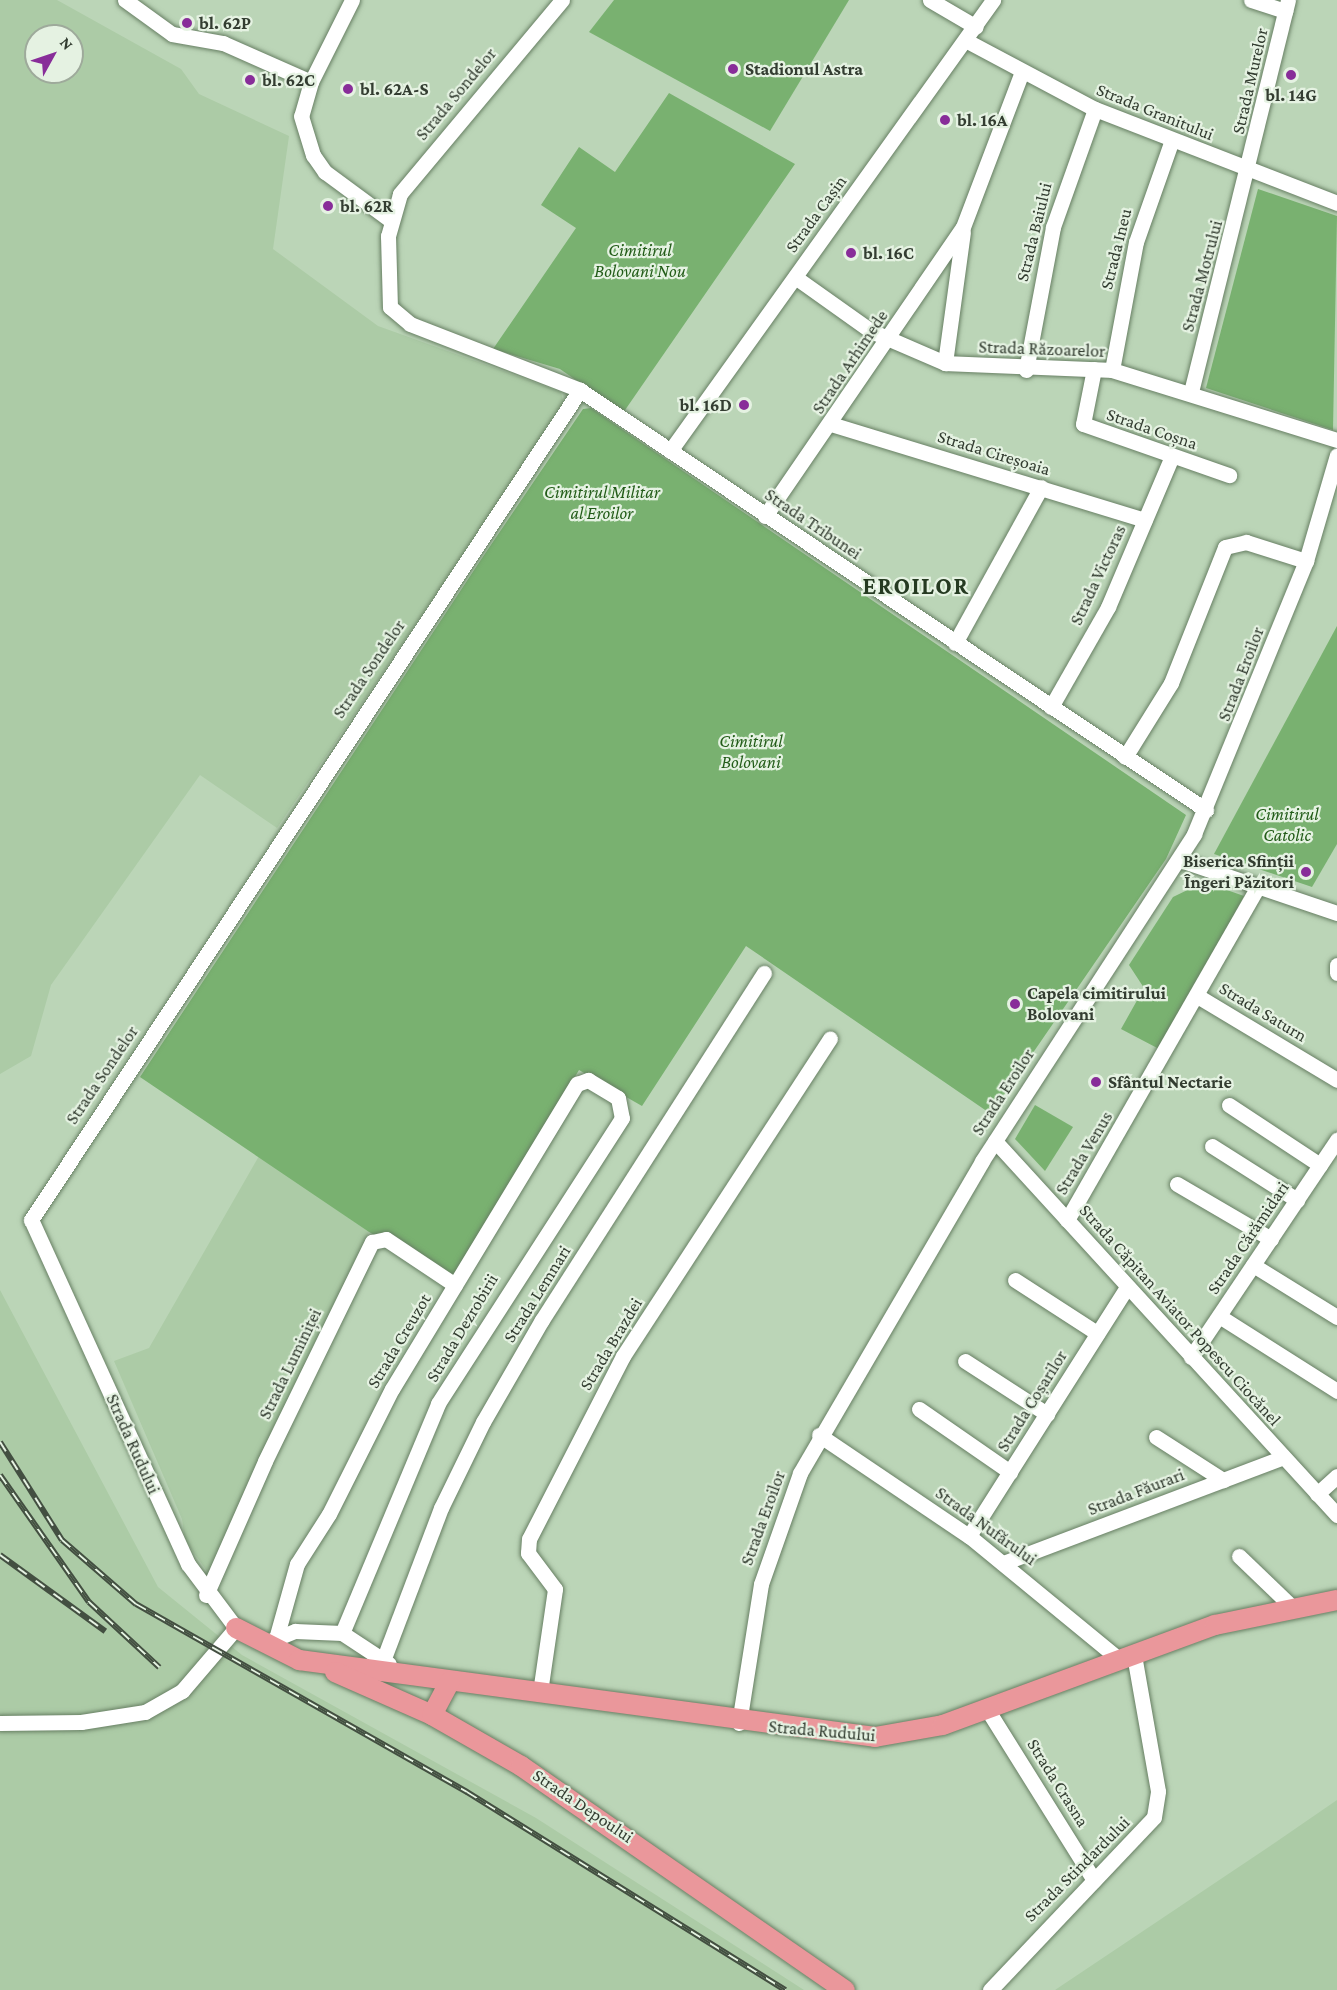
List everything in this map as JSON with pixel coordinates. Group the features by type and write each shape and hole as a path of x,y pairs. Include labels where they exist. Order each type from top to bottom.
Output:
{"main road":[{"name":"Strada Rudului","path":"236,1628 271,1641 299,1660 391,1665 450,1681 540,1692 739,1723 889,1737 987,1709 1215,1626 1337,1600"},
{"name":"Strada Depoului","path":"299,1660 432,1715 564,1792 845,1990"},
{"path":"432,1715 450,1681"}],"street":[{"path":"125,0 172,34 223,43 311,82"},
{"path":"352,0 311,82 301,116 313,155 325,172 390,220"},
{"name":"Strada Sondelor","path":"31,1220 579,390 399,319 387,294 390,220 400,194 562,0"},
{"path":"930,0 976,27"},
{"name":"Strada Cașin","path":"670,451 967,41 993,0"},
{"path":"1251,0 1286,5"},
{"name":"Strada Murelor","path":"1250,171 1286,5"},
{"name":"Strada Granitului","path":"967,41 1021,74 1095,109 1250,171 1337,202"},
{"name":"Strada Arhimede","path":"765,516 889,340 963,227 1021,74"},
{"name":"Strada Baiului","path":"1026,369 1053,226 1095,109"},
{"name":"Strada Ineu","path":"1112,370 1133,251 1172,140"},
{"name":"Strada Motrului","path":"1191,392 1250,171"},
{"name":"Strada Arhimede","path":"945,363 963,227"},
{"name":"Strada Răzoarelor","path":"795,277 889,340 945,363 1026,369 1112,370 1191,392 1337,440"},
{"name":"Strada Coșna","path":"1094,369 1083,424 1228,476"},
{"name":"Strada Tribunei","path":"579,390 1206,810"},
{"name":"Strada Cireșoaia","path":"831,424 1145,520"},
{"name":"Strada Eroilor","path":"739,1723 747,1650 773,1541 819,1436 995,1141 1180,861 1206,810 1306,561 1337,455"},
{"name":"Strada Victoras","path":"1051,707 1108,607 1172,456"},
{"path":"955,643 1041,487"},
{"path":"1125,757 1171,683 1225,547 1246,542 1306,561"},
{"path":"1180,861 1337,913"},
{"name":"Strada Venus","path":"1067,1220 1199,997 1258,887"},
{"path":"1337,965 1337,974"},
{"name":"Strada Lemnari","path":"391,1665 438,1518 483,1422 542,1320 764,973"},
{"name":"Strada Saturn","path":"1199,997 1337,1080"},
{"name":"Strada Brazdei","path":"540,1692 555,1589 528,1553 529,1539 623,1356 830,1038"},
{"name":"Strada Creuzot","path":"271,1641 300,1558 455,1285 582,1080"},
{"name":"Strada Dezrobirii","path":"342,1633 438,1404 622,1118 618,1098 582,1080"},
{"path":"1229,1105 1320,1166"},
{"name":"Strada Căpitan Aviator Popescu Ciocănel","path":"995,1141 1337,1515"},
{"path":"1212,1146 1297,1200"},
{"name":"Strada Cărămidari","path":"1191,1357 1335,1146"},
{"path":"1177,1184 1270,1239"},
{"name":"Strada Rudului","path":"31,1220 206,1595 236,1628"},
{"name":"Strada Luminiței","path":"206,1595 264,1461 372,1242 386,1239 455,1285"},
{"path":"1253,1265 1337,1317"},
{"path":"1015,1280 1097,1333"},
{"name":"Strada Coșarilor","path":"969,1536 1127,1287"},
{"path":"1219,1316 1337,1391"},
{"path":"965,1361 1047,1414"},
{"path":"919,1409 1010,1472"},
{"name":"Strada Nufărului","path":"819,1436 969,1536 1127,1657"},
{"path":"1156,1437 1223,1480"},
{"name":"Strada Făurari","path":"1003,1563 1283,1457"},
{"path":"1317,1494 1337,1476"},
{"path":"1239,1556 1293,1608"},
{"path":"0,1722 81,1722 145,1712 182,1690 236,1628"},
{"path":"271,1641 342,1633"},
{"name":"Strada Rudului","path":"342,1633 391,1665"},
{"name":"Strada Stindardului","path":"990,1990 1145,1829 1158,1804 1127,1657"},
{"name":"Strada Crasna","path":"987,1709 1094,1880"}],"shaded area":[{"path":"0,0 57,0 181,69 199,94 289,136 273,249 378,326 561,392 564,406 277,828 200,775 51,985 31,1056 0,1074"},
{"path":"259,1156 369,1232 209,1574 185,1540 182,1519 114,1361 149,1348"},
{"path":"0,1290 158,1587 242,1655 536,1818 804,1990 0,1990"},
{"path":"1337,1800 1337,1990 1055,1990 1276,1842"}],"green space":[{"name":"Stadionul Astra","path":"614,0 849,0 770,131 589,32"},
{"name":"Cimitirul Bolovani Nou","path":"669,93 795,164 623,413 560,369 493,349 576,228 541,205 579,147 615,172"},
{"path":"1258,189 1337,216 1333,430 1206,388"},
{"name":"Cimitirul Bolovani","path":"591,408 1186,815 1166,859 991,1114 746,946 642,1106 579,1070 454,1279 369,1232 140,1077 480,561 583,409"},
{"name":"Cimitirul Catolic","path":"1337,626 1337,844 1312,887 1214,854"},
{"path":"1204,882 1244,896 1161,1050 1121,1029 1144,988 1129,965 1173,897"},
{"path":"1035,1105 1073,1127 1045,1171 1015,1139"}],"railway":[{"path":"0,1442 62,1540 136,1604 467,1792 785,1990"},
{"path":"0,1475 89,1602 159,1667"},
{"path":"0,1555 105,1631"}],"place":[{"name":"bl. 62P","path":"187,23"},
{"name":"Stadionul Astra","path":"733,69"},
{"name":"bl. 14G","path":"1291,75"},
{"name":"bl. 62C","path":"250,80"},
{"name":"bl. 62A-S","path":"348,89"},
{"name":"bl. 16A","path":"945,120"},
{"name":"bl. 62R","path":"328,206"},
{"name":"bl. 16C","path":"851,253"},
{"name":"bl. 16D","path":"744,405"},
{"name":"Biserica Sfinții Îngeri Păzitori","path":"1306,872"},
{"name":"Capela cimitirului Bolovani","path":"1015,1004"},
{"name":"Sfântul Nectarie","path":"1096,1082"}],"district":[{"name":"EROILOR","path":"916,586"}],"park label":[{"name":"Cimitirul Militar al Eroilor","path":"602,503"}]}
